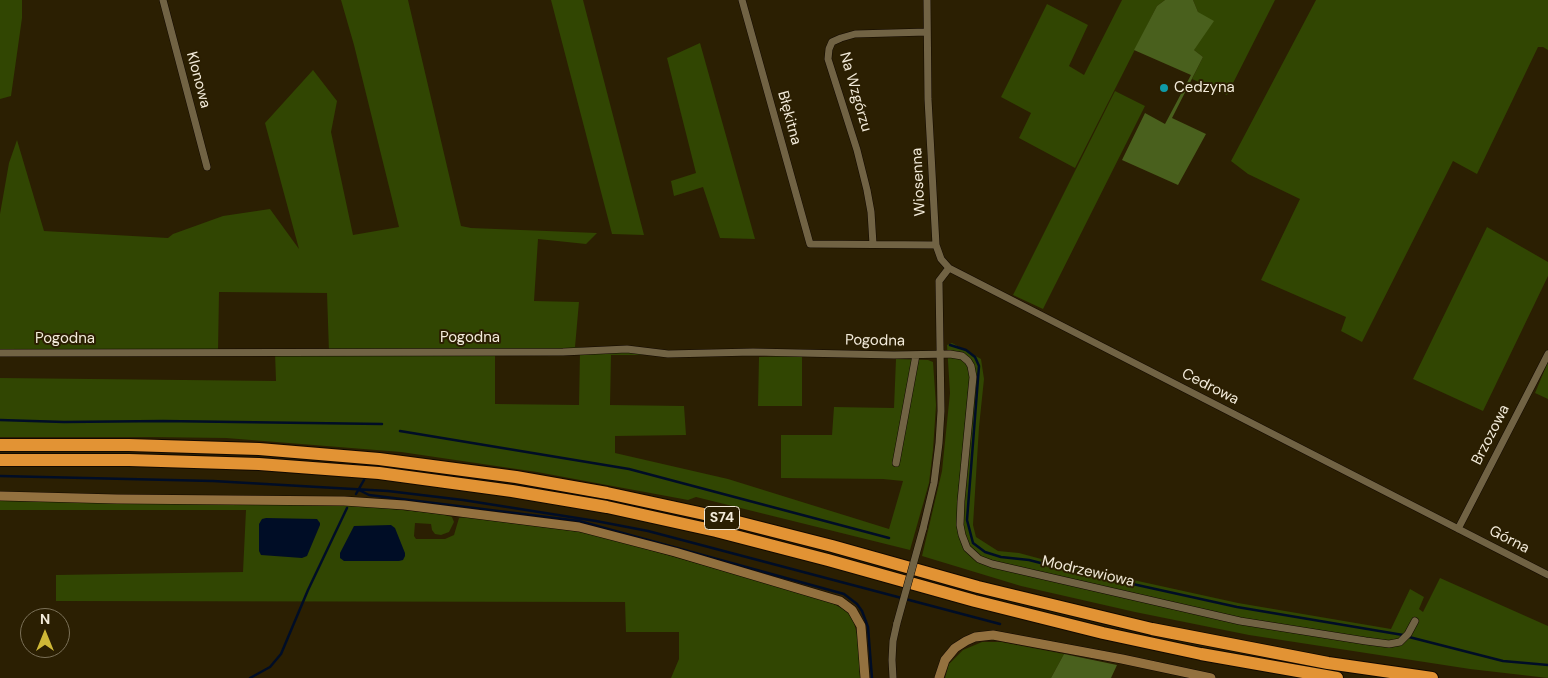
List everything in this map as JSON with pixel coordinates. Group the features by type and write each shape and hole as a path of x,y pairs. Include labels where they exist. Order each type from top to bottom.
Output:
{"highway":[{"name":"S74","path":"0,445 129,445 259,449 379,459 516,476 718,516 1012,596 1152,629 1310,659 1432,678"},
{"name":"S74","path":"0,460 129,460 259,464 379,473 522,492 616,509 716,531 837,562 975,601 1103,633 1201,654 1336,678"}],"street":[{"name":"Klonowa","path":"163,0 207,167"},
{"name":"Błękitna","path":"742,0 810,244 873,244"},
{"name":"Wiosenna","path":"927,0 928,99 936,245 941,259 949,268"},
{"name":"Na Wzgórzu","path":"873,244 872,212 857,150 828,59 829,49 832,42 855,34 927,32"},
{"path":"873,244 936,245"},
{"path":"893,678 893,642 897,622 934,483 941,411 939,281 949,268"},
{"name":"Cedrowa","path":"949,268 1458,530"},
{"name":"Pogodna","path":"0,353 563,352 627,350 668,354 753,352 939,355"},
{"name":"Brzozowa","path":"1458,530 1548,354"},
{"path":"896,463 916,355"},
{"name":"Modrzewiowa","path":"939,355 962,356 971,366 973,377 960,526 967,548 979,559 992,564 1240,621 1389,644 1400,642 1415,621"},
{"path":"0,496 344,501 404,505 580,527 676,552 840,601 852,610 861,626 865,678"},
{"name":"Górna","path":"1458,530 1548,576"},
{"path":"939,678 945,660 955,648 975,638 993,636 1122,659 1211,678"}],"green space":[{"path":"0,0 22,0 22,18 11,96 0,99"},
{"path":"341,0 408,0 461,226 597,233 586,244 538,239 534,301 579,302 575,347 643,347 642,355 611,355 610,405 684,406 686,435 615,436 615,453 728,479 889,529 903,481 883,479 781,478 781,435 832,435 834,407 894,408 896,359 928,360 933,362 936,405 929,483 910,550 696,497 688,500 537,472 401,452 226,438 0,437 0,378 276,381 275,352 495,354 495,404 579,405 580,352 329,352 327,293 219,292 218,352 0,353 0,214 9,163 17,140 44,231 168,238 173,234 223,216 270,209 299,249 265,123 313,70 337,101 331,132 353,235 399,227"},
{"path":"551,0 583,0 644,235 612,234"},
{"path":"1122,0 1165,0 1157,6 1075,168 1019,138 1031,113 1001,97 1047,4 1088,25 1069,66 1084,75"},
{"path":"1165,0 1193,0 1198,12 1214,21 1194,50 1203,57 1172,118 1206,134 1178,185 1122,160 1145,113 1165,124 1191,75 1134,50 1157,6"},
{"path":"1193,0 1275,0 1227,95 1192,79 1203,57 1194,50 1198,12"},
{"path":"1316,0 1548,0 1548,50 1538,47 1477,174 1453,161 1362,342 1341,331 1346,317 1261,280 1300,199 1248,174 1231,161"},
{"path":"700,43 755,239 720,238 703,187 674,196 671,181 696,173 667,58"},
{"path":"1115,91 1145,106 1043,309 1013,295"},
{"path":"1487,227 1548,262 1548,276 1483,411 1413,379"},
{"path":"952,343 981,359 984,379 973,525 976,537 998,551 1019,553 1056,563 1238,603 1391,629 1410,589 1424,597 1419,609 1423,612 1440,578 1548,626 1548,678 1470,669 1249,635 1021,586 922,556 942,471 950,393 947,345"},
{"path":"802,355 802,406 758,406 759,357"},
{"path":"1548,362 1548,399 1535,393"},
{"path":"0,501 362,506 442,514 452,517 454,522 449,532 441,535 435,534 431,524 415,523 414,536 416,539 445,539 454,535 459,518 463,517 597,535 832,603 848,613 854,623 858,638 860,678 671,678 679,659 679,632 626,632 625,602 56,601 56,575 243,572 246,510 0,510"},
{"path":"982,642 1001,642 1064,654 1051,678 945,678 949,664 963,650"},
{"path":"1064,654 1117,665 1111,678 1051,678"}],"water":[{"path":"262,519 317,519 320,525 307,556 302,558 261,555 259,551 259,524"},
{"path":"391,525 395,528 405,553 403,560 344,561 340,558 340,553 354,526"}],"waterway":[{"path":"950,345 966,350 975,357 979,366 967,520 973,543 985,552 1001,557 1029,560 1237,607 1403,635"},
{"path":"0,420 382,424"},
{"path":"400,431 629,469 889,538"},
{"path":"0,476 213,481 388,491 463,500 648,531 1000,624"},
{"path":"356,494 364,480"},
{"path":"359,490 369,495 579,521 844,594 857,604 868,627 872,678"},
{"path":"250,678 270,667 281,654 308,590 347,508"},
{"path":"1409,637 1503,661 1548,665"}],"place":[{"name":"Cedzyna","path":"1164,88"}]}
